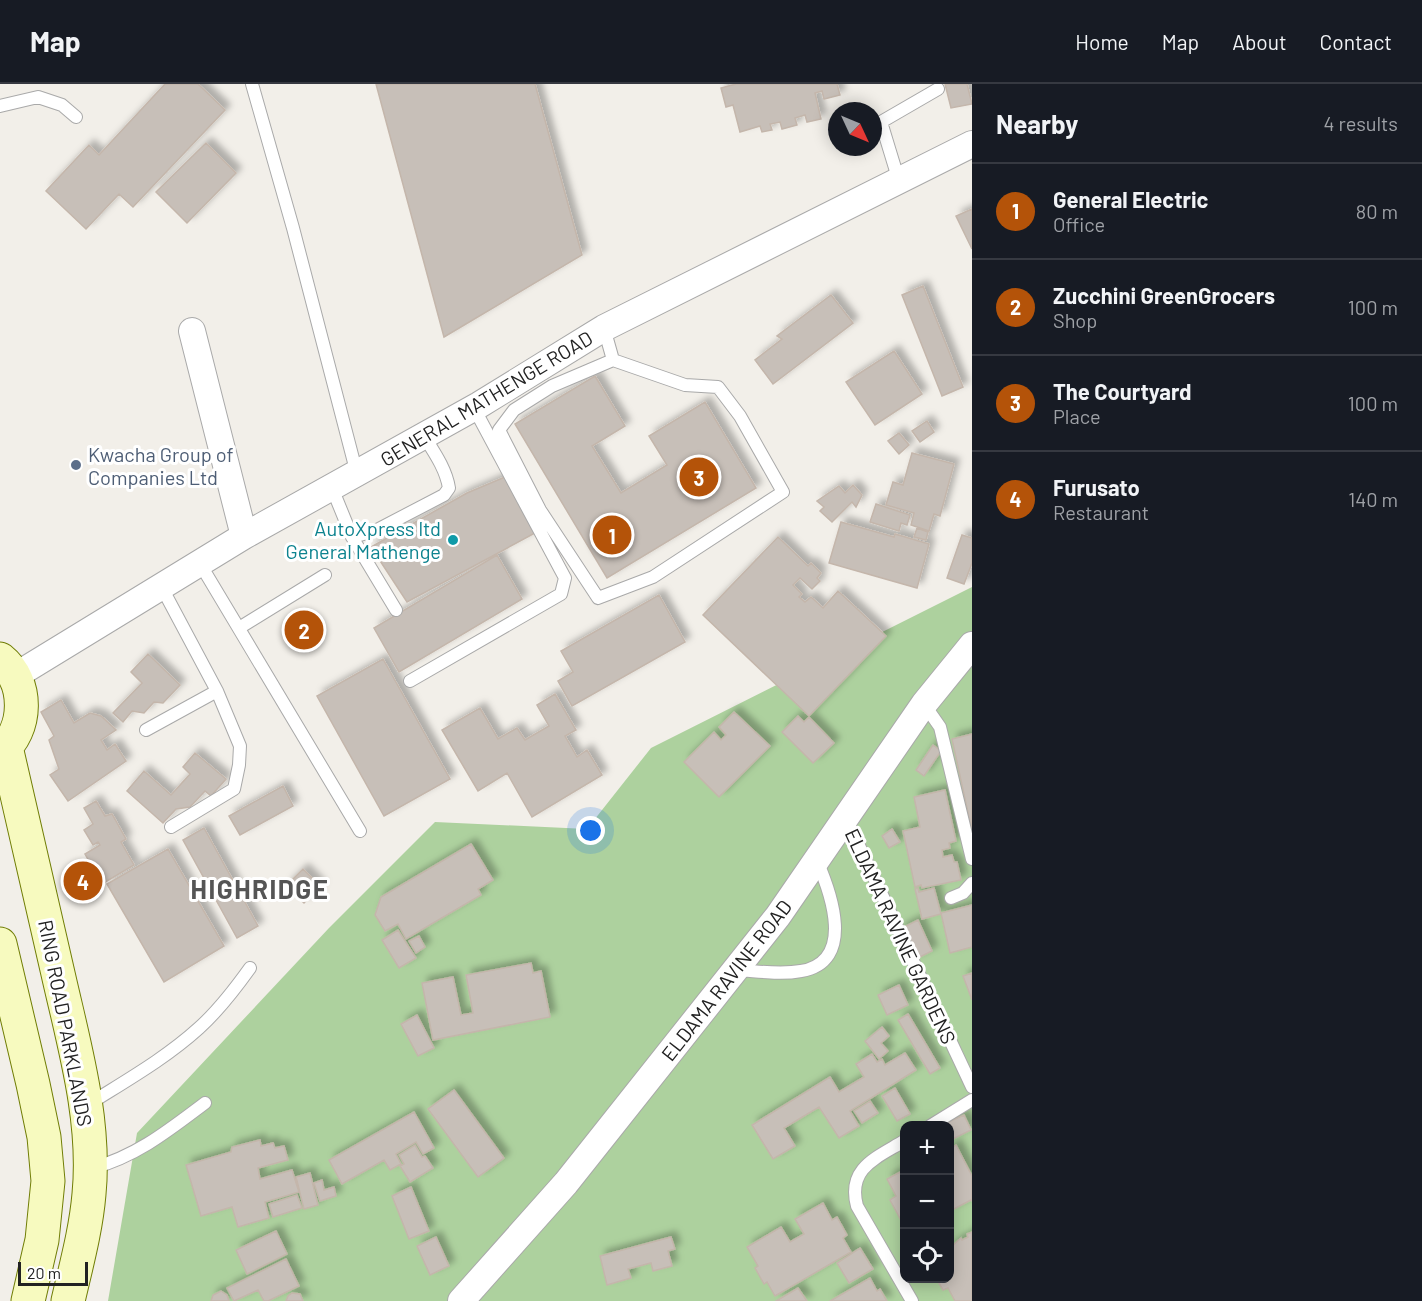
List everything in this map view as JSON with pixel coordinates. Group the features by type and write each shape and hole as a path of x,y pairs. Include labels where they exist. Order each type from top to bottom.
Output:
{"street":[{"name":"GENERAL MATHENGE ROAD","path":"7,668 162,586 244,536 474,408 604,328 972,144"},
{"path":"192,331 244,536"},
{"name":"ELDAMA RAVINE ROAD","path":"461,1301 566,1183 735,970 817,860 924,704 972,645"},
{"name":"RING ROAD PARKLANDS","path":"7,668 21,694 22,713 17,732 3,750 75,1048 85,1106 89,1193 83,1236 68,1301"},
{"path":"0,944 14,1025 44,1137 48,1181 42,1240 28,1301"}],"lane":[{"path":"252,84 296,239 357,474"},
{"path":"898,181 880,124 939,89"},
{"path":"0,106 38,97 62,105 76,117"},
{"path":"604,328 613,360"},
{"path":"613,360 685,385 718,387 740,416 783,492 653,577 598,598 540,510 499,430 514,410 552,386 613,360"},
{"path":"410,681 561,594 565,578 474,408"},
{"path":"352,537 375,531 444,495 449,488 438,459 424,436"},
{"path":"332,488 352,537 396,610"},
{"path":"199,562 360,831"},
{"path":"239,628 325,575"},
{"path":"162,586 217,691 240,746 234,789 171,827"},
{"path":"146,730 217,691"},
{"path":"924,704 940,727 972,859"},
{"name":"ELDAMA RAVINE GARDENS","path":"846,818 972,1087"},
{"path":"735,970 804,971 818,964 828,954 836,940 834,916 827,884 817,860"},
{"path":"951,898 963,893 972,883"},
{"path":"85,1106 149,1066 199,1028 227,999 250,968"},
{"path":"937,1121 972,1100"},
{"path":"89,1169 116,1162 149,1145 205,1103"},
{"path":"900,1144 872,1161 864,1169 856,1179 854,1194 857,1206 912,1301"}],"green space":[{"path":"972,587 972,1301 108,1301 137,1133 329,928 435,822 587,829 651,748"}],"building":[{"path":"165,84 198,84 225,110 133,207 119,194 86,229 46,191 89,145 99,155"},
{"path":"376,84 535,84 582,255 444,337"},
{"path":"736,84 837,84 840,95 824,99 822,91 815,93 821,119 807,122 805,115 795,118 797,125 782,129 780,122 770,124 772,130 762,132 760,126 740,132 733,105 726,107 721,88"},
{"path":"945,84 967,84 972,104 951,108"},
{"path":"206,143 236,173 187,223 156,192"},
{"path":"972,209 972,249 956,216"},
{"path":"923,286 963,387 942,396 902,295"},
{"path":"831,295 853,323 773,384 755,360 782,339 777,336"},
{"path":"894,351 922,394 875,425 846,382"},
{"path":"595,376 625,426 592,446 621,493 667,465 649,436 705,402 756,488 607,578 515,424"},
{"path":"927,421 934,432 920,442 912,431"},
{"path":"899,433 909,445 899,454 888,441"},
{"path":"912,453 954,464 940,516 934,514 929,531 911,525 914,513 886,505 893,482 903,485"},
{"name":"AutoXpress ltd General Mathenge","path":"505,477 535,533 407,602 371,547 467,493"},
{"path":"853,485 862,495 856,507 852,502 832,522 820,511 824,507 817,501 839,486 845,493"},
{"path":"876,504 910,515 907,525 901,523 899,531 870,522"},
{"path":"841,522 929,544 917,588 829,563"},
{"path":"917,528 928,532 926,540 914,537"},
{"path":"962,535 972,538 972,563 964,584 947,578"},
{"path":"778,537 808,566 811,563 821,573 817,578 820,581 812,589 800,578 793,585 802,594 799,597 805,602 811,597 823,608 838,591 886,636 809,716 703,615"},
{"path":"497,555 522,599 399,672 374,628"},
{"path":"659,595 685,642 572,706 558,681 573,672 561,651"},
{"path":"148,654 180,685 163,703 154,702 144,713 132,711 123,722 113,713 142,683 131,672"},
{"path":"383,659 450,779 384,816 317,696"},
{"path":"555,694 576,730 565,736 577,757 587,750 602,775 532,817 507,773 478,791 442,730 480,708 498,739 517,728 525,740 549,726 537,705"},
{"path":"61,700 74,723 90,713 101,716 116,730 101,740 107,750 115,744 126,761 68,801 50,775 59,769 49,740 54,736 41,712"},
{"path":"734,712 770,746 719,797 684,762 714,732 721,740 726,735 719,727"},
{"path":"798,716 804,722 809,717 834,743 813,763 782,732"},
{"path":"972,734 972,831 952,739"},
{"path":"933,745 941,751 924,776 916,770"},
{"path":"195,753 226,779 211,796 205,791 190,807 176,809 163,823 127,791 144,771 171,795 190,774 183,767"},
{"path":"283,786 293,806 240,835 229,816"},
{"path":"945,790 956,841 949,843 950,848 942,850 943,857 952,855 954,862 957,862 961,880 922,888 921,885 915,887 903,831 920,827 914,797"},
{"path":"96,801 105,816 112,814 126,839 121,842 134,865 102,884 85,854 100,845 98,842 93,845 84,830 93,824 84,808"},
{"path":"204,828 258,926 237,938 183,840"},
{"path":"892,829 900,842 889,848 882,836"},
{"path":"471,844 493,880 478,889 481,895 406,939 398,924 385,931 375,915 381,897"},
{"path":"168,849 224,946 164,982 107,884"},
{"path":"303,869 320,886 304,903 286,886"},
{"path":"918,888 919,892 934,888 941,914 922,919 915,889"},
{"path":"972,905 972,947 950,953 941,913"},
{"path":"918,920 932,951 914,960 900,929"},
{"path":"398,930 416,958 399,968 382,940"},
{"path":"419,936 425,947 416,953 409,941"},
{"path":"531,963 533,973 541,971 550,1017 433,1040 422,983 453,977 461,1015 473,1013 466,975"},
{"path":"972,973 972,1000 963,976"},
{"path":"899,985 908,1005 887,1015 878,995"},
{"path":"908,1014 940,1068 930,1074 898,1020"},
{"path":"417,1015 434,1048 418,1056 401,1024"},
{"path":"882,1027 889,1036 881,1043 888,1051 879,1059 865,1041"},
{"path":"905,1053 916,1070 850,1111 859,1126 839,1138 819,1107 784,1128 795,1146 773,1159 752,1125 830,1077 839,1092 864,1077 856,1064 872,1054 877,1062 882,1059 885,1065"},
{"path":"895,1088 910,1114 897,1121 882,1096"},
{"path":"454,1090 504,1158 478,1177 428,1109"},
{"path":"870,1101 878,1113 862,1123 854,1111"},
{"path":"414,1112 434,1148 423,1154 416,1142 396,1154 401,1164 390,1170 384,1160 342,1184 329,1160"},
{"path":"964,1115 971,1130 954,1138 954,1121 950,1121"},
{"path":"260,1140 261,1146 273,1143 275,1148 284,1146 288,1160 258,1168 260,1179 292,1170 299,1192 265,1202 269,1218 238,1227 232,1207 201,1216 186,1165 231,1152 232,1147"},
{"path":"415,1145 422,1157 425,1156 433,1168 410,1182 400,1166 404,1164 399,1155"},
{"path":"956,1145 972,1176 972,1201 954,1209 954,1175 954,1146"},
{"path":"900,1172 900,1218 890,1200 896,1196 887,1179"},
{"path":"310,1173 318,1205 304,1209 296,1177"},
{"path":"322,1180 324,1190 334,1187 336,1196 320,1201 314,1183"},
{"path":"411,1187 429,1231 409,1239 392,1196"},
{"path":"297,1195 302,1208 273,1217 269,1204"},
{"path":"823,1203 832,1220 837,1217 847,1235 843,1238 851,1252 775,1296 767,1282 764,1284 755,1268 758,1266 747,1247 781,1227 790,1242 804,1234 795,1219"},
{"path":"276,1231 287,1254 247,1274 236,1250"},
{"path":"972,1232 972,1301 955,1301 948,1288 943,1290 939,1283 954,1283 954,1244 961,1238 962,1240 968,1237 967,1234"},
{"path":"436,1237 449,1266 430,1275 417,1246"},
{"path":"671,1237 675,1249 668,1251 672,1266 653,1271 651,1263 628,1269 631,1278 607,1285 600,1256"},
{"path":"860,1248 873,1269 849,1283 837,1263"},
{"path":"286,1259 299,1286 268,1301 264,1301 258,1290 234,1301 227,1288"},
{"path":"870,1278 877,1291 880,1289 887,1301 830,1301"},
{"path":"798,1288 807,1301 776,1301"},
{"path":"221,1291 227,1295 229,1301 211,1301 213,1295"},
{"path":"292,1293 300,1294 303,1301 286,1301"}],"place":[{"name":"Kwacha Group of Companies Ltd","path":"76,465"},
{"name":"The Courtyard","path":"699,477"},
{"name":"General Electric","path":"612,535"},
{"name":"AutoXpress ltd General Mathenge","path":"453,540"},
{"name":"Zucchini GreenGrocers","path":"304,630"},
{"name":"Furusato","path":"83,881"}],"district":[{"name":"HIGHRIDGE","path":"260,888"}]}
